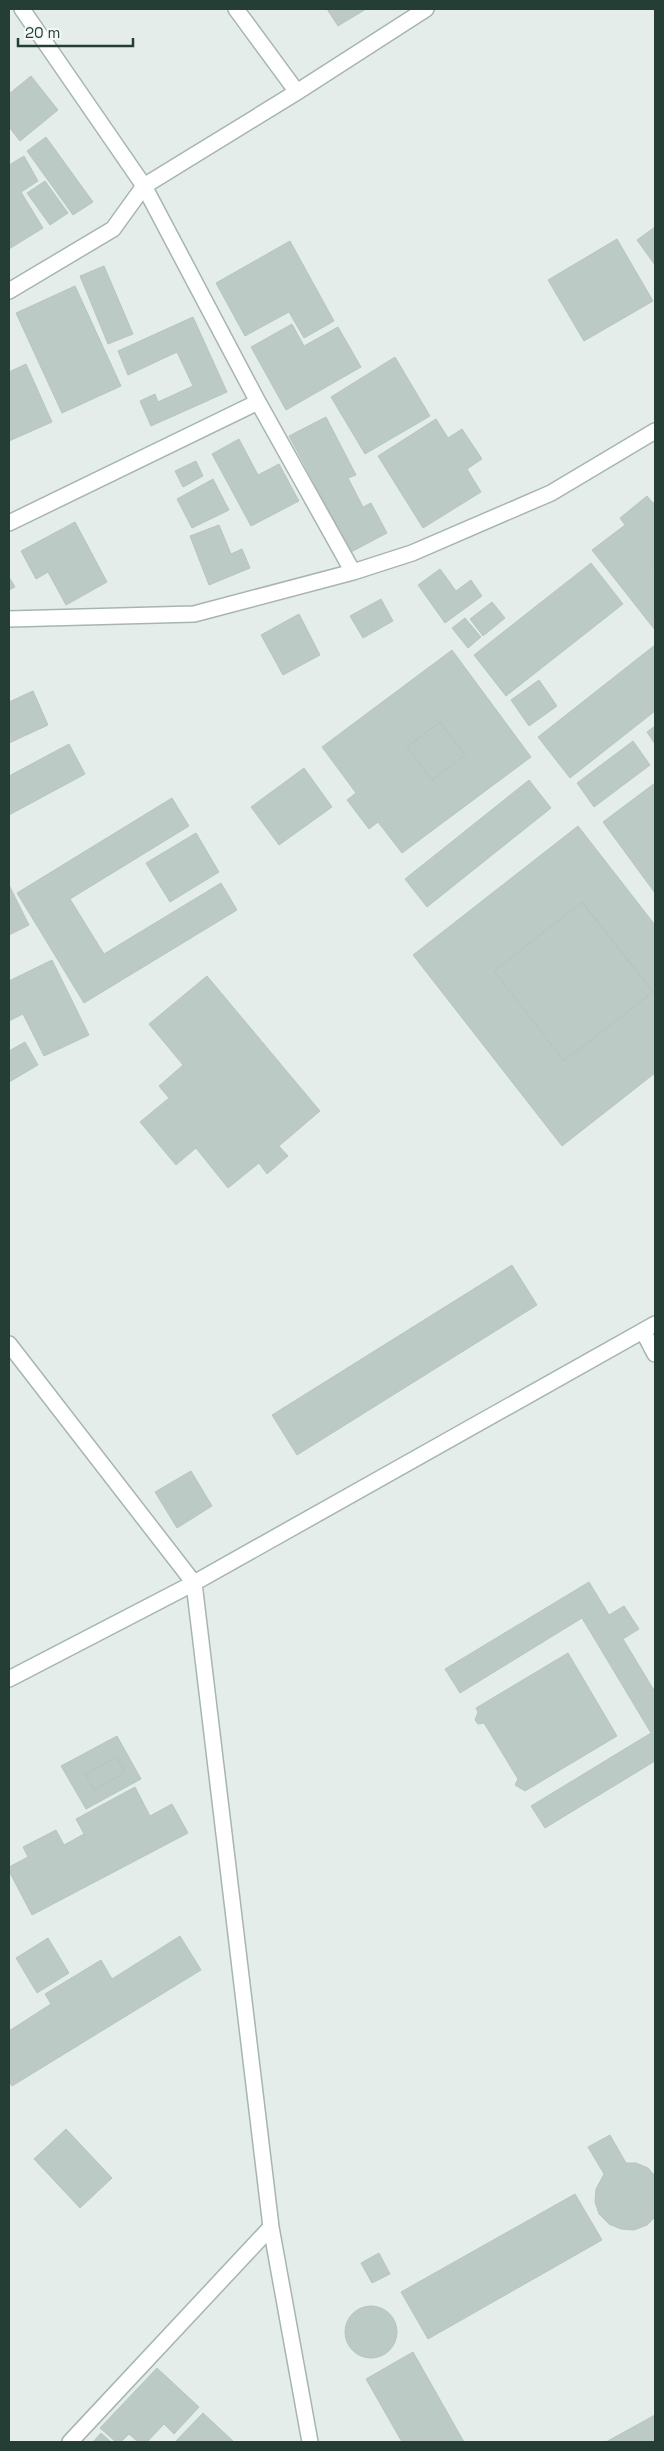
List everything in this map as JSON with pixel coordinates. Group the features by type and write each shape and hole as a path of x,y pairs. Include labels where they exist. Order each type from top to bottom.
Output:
{"street":[{"path":"22,9 144,186 258,402 353,572"},
{"path":"236,9 297,92"},
{"path":"9,290 112,229 144,186 297,92 426,9"},
{"path":"9,523 258,402"},
{"path":"9,619 194,614 353,572 412,553 551,492 655,431"},
{"path":"9,1679 194,1583 649,1327 655,1354"},
{"path":"9,1344 194,1583 271,2227 310,2442"},
{"path":"70,2442 271,2227"}],"building":[{"path":"327,9 366,9 338,26"},
{"path":"31,76 58,110 20,141 9,127 9,94"},
{"path":"46,137 93,202 73,215 27,151"},
{"path":"24,156 38,181 21,192 43,228 9,249 9,165"},
{"path":"45,181 68,213 50,225 27,193"},
{"path":"655,227 655,265 637,240"},
{"path":"617,239 653,301 584,341 548,280"},
{"path":"290,241 334,321 304,338 289,312 245,336 216,283"},
{"path":"104,266 133,334 108,344 80,276"},
{"path":"75,286 121,386 62,413 16,313"},
{"path":"193,317 227,392 151,426 140,401 155,394 158,402 193,386 177,352 128,375 118,351"},
{"path":"292,324 304,346 338,327 361,367 286,410 251,347"},
{"path":"395,357 430,416 365,454 331,397"},
{"path":"26,364 52,422 9,441 9,372"},
{"path":"326,417 356,475 348,478 363,507 371,503 387,533 351,552 289,436"},
{"path":"436,419 448,438 462,429 482,459 467,469 481,492 423,528 378,456"},
{"path":"239,439 258,475 279,464 299,501 251,526 212,454"},
{"path":"196,461 203,476 183,487 175,471"},
{"path":"213,479 229,510 192,528 177,499"},
{"path":"647,496 653,503 655,501 655,560 650,565 655,572 655,630 592,550 625,525 620,518"},
{"path":"75,522 107,582 66,605 48,572 36,579 21,551"},
{"path":"219,525 231,554 242,549 250,568 209,585 190,536"},
{"path":"655,560 655,572 650,565"},
{"path":"591,563 623,604 506,696 474,655"},
{"path":"440,569 456,591 471,580 482,596 445,623 418,585"},
{"path":"9,577 15,587 9,590"},
{"path":"381,599 393,621 363,638 350,616"},
{"path":"492,602 505,618 483,636 470,619"},
{"path":"299,614 320,655 283,675 261,635"},
{"path":"465,618 481,637 468,648 452,628"},
{"path":"655,645 655,711 570,778 538,737"},
{"path":"452,650 531,757 402,853 378,822 369,829 347,800 356,793 322,747","holes":["440,722 465,755 432,780 407,747"]},
{"path":"539,680 557,706 529,726 511,700"},
{"path":"33,691 48,725 9,743 9,702"},
{"path":"440,722 465,755 432,780 407,747"},
{"path":"655,726 655,744 647,732"},
{"path":"633,741 650,765 594,807 577,783"},
{"path":"69,744 85,774 9,815 9,776"},
{"path":"304,768 332,807 279,845 251,807"},
{"path":"529,780 551,808 427,907 405,879"},
{"path":"655,783 655,893 603,822"},
{"path":"172,798 189,826 70,899 104,954 221,883 237,910 84,1003 17,893"},
{"path":"578,826 655,925 655,1073 562,1146 413,955","holes":["582,902 653,992 564,1061 494,971"]},
{"path":"196,833 219,872 170,902 146,863"},
{"path":"9,885 29,925 9,935"},
{"path":"582,902 653,992 564,1061 494,971"},
{"path":"52,960 89,1035 44,1056 23,1014 9,1021 9,981"},
{"path":"207,976 320,1111 279,1146 288,1156 267,1174 259,1163 228,1188 196,1148 176,1165 140,1122 169,1098 159,1086 183,1065 149,1024"},
{"path":"25,1042 38,1065 9,1082 9,1051"},
{"path":"512,1265 537,1305 297,1455 272,1415"},
{"path":"191,1471 212,1506 177,1528 155,1492"},
{"path":"589,1582 609,1615 624,1606 639,1629 623,1639 655,1692 655,1761 545,1828 531,1806 651,1733 582,1618 460,1693 445,1669"},
{"path":"568,1653 617,1736 525,1791 515,1785 518,1779 484,1723 478,1724 475,1720 478,1712 476,1708"},
{"path":"117,1736 141,1779 86,1809 61,1766","holes":["117,1757 125,1772 94,1790 85,1774"]},
{"path":"117,1757 125,1772 94,1790 85,1774"},
{"path":"135,1787 150,1816 172,1804 188,1833 32,1915 9,1871 9,1867 28,1857 23,1847 56,1830 64,1845 84,1834 76,1819"},
{"path":"180,1936 201,1970 12,2086 9,2081 9,2031 51,2004 45,1994 101,1960 112,1979"},
{"path":"48,1938 69,1973 37,1993 16,1958"},
{"path":"66,2129 112,2178 80,2208 34,2159"},
{"path":"610,2135 626,2163 636,2163 648,2168 655,2176 655,2217 647,2225 634,2230 621,2229 609,2224 599,2214 595,2202 596,2189 604,2174 588,2147"},
{"path":"575,2194 602,2240 428,2339 401,2292"},
{"path":"379,2253 390,2274 372,2283 361,2263"},
{"path":"366,2306 376,2306 390,2313 397,2327 397,2337 390,2351 376,2358 366,2358 356,2354 349,2347 345,2337 345,2327 349,2317 356,2310"},
{"path":"413,2352 464,2442 402,2442 366,2379"},
{"path":"157,2368 199,2407 174,2434 164,2424 147,2442 138,2442 129,2434 121,2442 116,2442 100,2428"},
{"path":"203,2413 234,2442 175,2442"},
{"path":"655,2415 655,2442 606,2442"},
{"path":"101,2433 111,2442 93,2442"}]}
